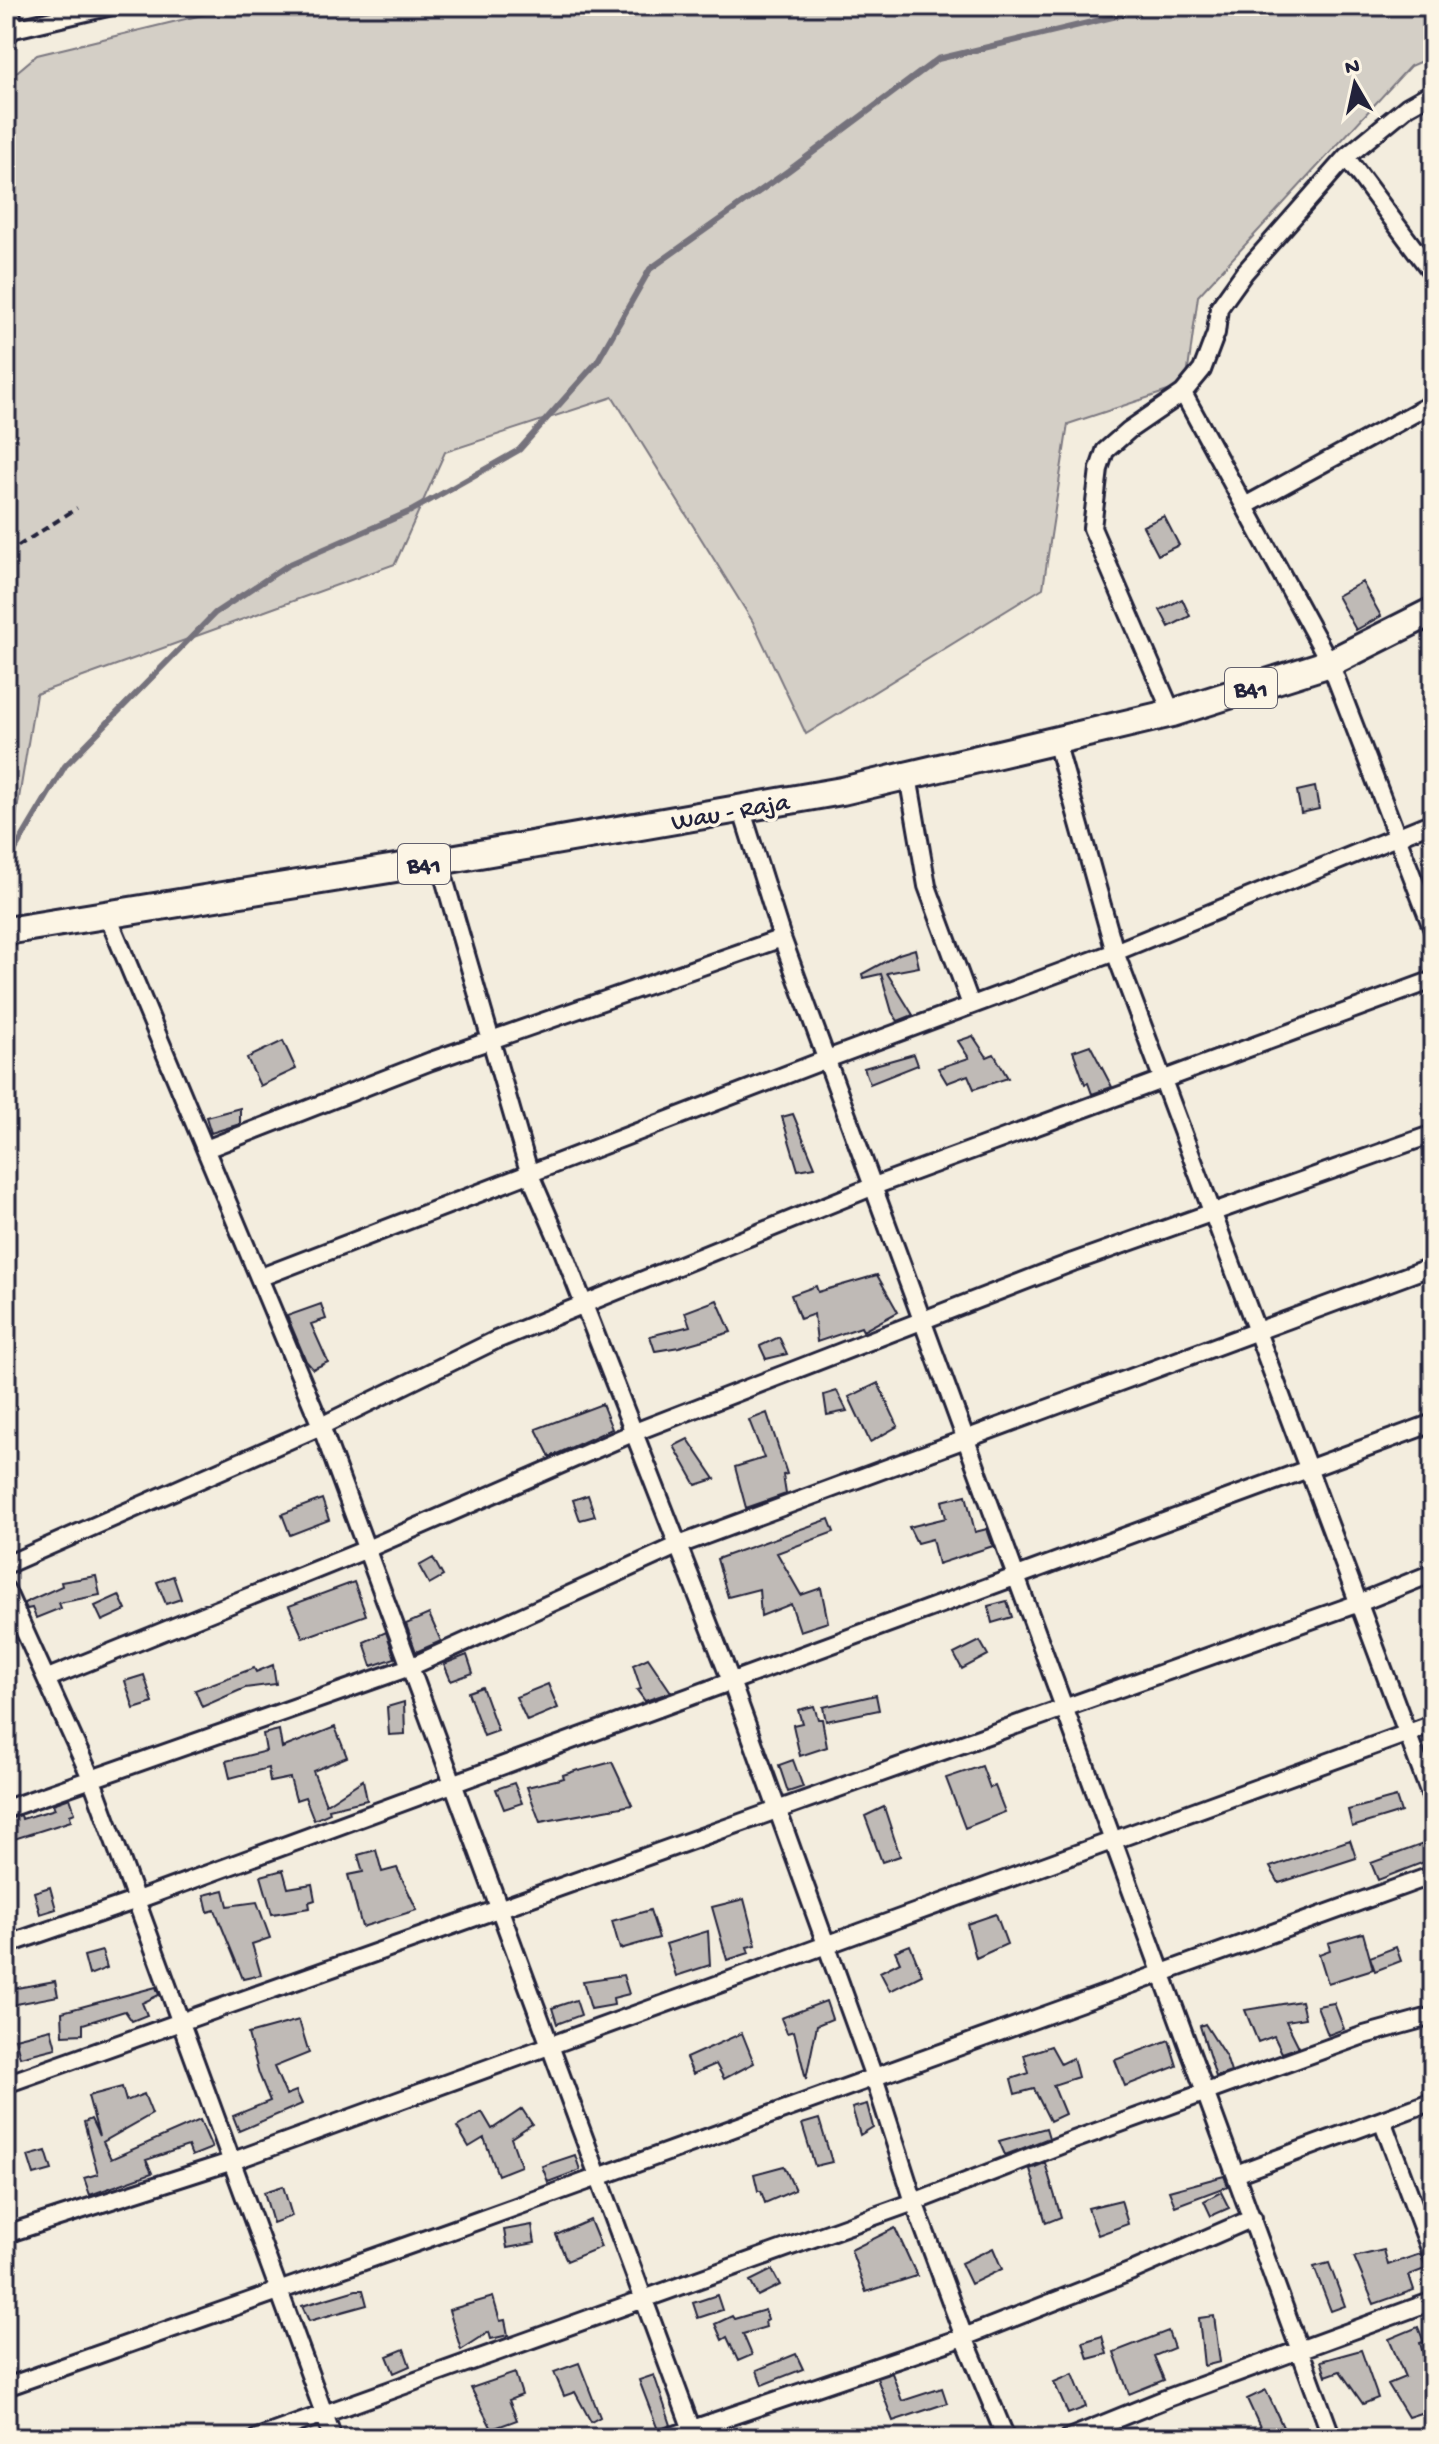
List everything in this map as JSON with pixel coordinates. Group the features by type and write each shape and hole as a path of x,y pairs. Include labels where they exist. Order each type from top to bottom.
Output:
{"main road":[{"name":"Wau - Raja","path":"6,931 439,861 908,776 1172,713 1330,663 1433,611"}],"street":[{"path":"10,6 10,33 112,6"},
{"path":"1172,713 1092,528 1099,469 1105,451 1129,430 1183,393 1202,370 1216,333 1219,308 1244,273 1346,157 1408,106 1433,92"},
{"path":"1346,157 1433,274"},
{"path":"1183,393 1330,663 1433,930"},
{"path":"1245,506 1433,403"},
{"path":"1056,741 1115,952 1433,1802"},
{"path":"908,776 927,886 971,1005"},
{"path":"741,808 782,938 1332,2438"},
{"path":"261,1277 827,1059 1115,952 1433,822"},
{"path":"439,861 530,1175 585,1305 731,1681 874,2077 914,2202 964,2337 1006,2438"},
{"path":"107,914 321,1426 694,2433"},
{"path":"206,1149 371,1083 782,938"},
{"path":"6,1565 321,1426 496,1340 874,1186 1433,980"},
{"path":"48,1678 367,1549 635,1432 1073,1262 1433,1134"},
{"path":"6,1809 410,1667 679,1545 1433,1266"},
{"path":"6,1945 137,1900 1433,1423"},
{"path":"6,2084 1359,1603 1433,1573"},
{"path":"6,1590 92,1780 333,2438"},
{"path":"6,2216 9,2234 233,2161 1433,1724"},
{"path":"6,2387 281,2291 1433,1875"},
{"path":"257,2438 914,2202 1364,2035 1433,2016"},
{"path":"1236,2174 1433,2101"},
{"path":"1382,2120 1433,2257"},
{"path":"666,2438 694,2433 964,2337 1132,2271 1253,2218"},
{"path":"1069,2438 1165,2399 1433,2301"}],"path":[{"path":"6,554 77,508"}],"shaded area":[{"path":"239,6 1433,6 1433,56 1410,66 1198,296 1186,385 1068,424 1043,588 806,734 753,622 613,397 445,452 395,564 36,694 6,878 6,81 37,55"}],"building":[{"path":"1164,516 1179,545 1158,555 1143,526"},
{"path":"1362,582 1381,616 1356,630 1337,596"},
{"path":"1182,599 1190,616 1169,627 1160,610"},
{"path":"1315,787 1319,809 1301,813 1297,791"},
{"path":"915,949 919,967 887,973 913,1015 898,1021 892,1012 881,974 863,978 862,974"},
{"path":"973,1036 987,1057 994,1054 1008,1078 974,1089 968,1075 947,1083 938,1068 969,1058 958,1041"},
{"path":"283,1041 296,1069 260,1086 247,1058"},
{"path":"1090,1045 1112,1087 1092,1094 1073,1051"},
{"path":"914,1054 918,1065 870,1084 864,1068"},
{"path":"240,1108 240,1124 211,1133 206,1117"},
{"path":"793,1114 815,1167 798,1170 782,1117"},
{"path":"877,1275 898,1312 863,1331 861,1327 817,1342 814,1314 800,1319 791,1295 816,1286 818,1292"},
{"path":"717,1300 731,1332 655,1351 650,1336 690,1326 685,1312"},
{"path":"321,1304 326,1319 311,1324 328,1362 313,1369 306,1361 287,1316"},
{"path":"779,1337 787,1354 766,1359 760,1346"},
{"path":"878,1383 898,1426 870,1442 849,1397"},
{"path":"837,1391 847,1411 827,1415 824,1395"},
{"path":"602,1404 612,1429 550,1457 536,1429"},
{"path":"767,1413 787,1474 783,1475 786,1494 746,1508 735,1467 764,1458 749,1420"},
{"path":"688,1439 715,1479 696,1485 674,1446"},
{"path":"588,1495 595,1516 580,1520 573,1500"},
{"path":"966,1495 975,1532 987,1529 993,1546 938,1564 932,1539 917,1543 909,1527 946,1518 942,1501"},
{"path":"322,1499 329,1520 290,1535 282,1514"},
{"path":"829,1519 834,1532 777,1553 801,1595 821,1588 828,1622 800,1631 791,1604 761,1616 759,1589 728,1597 717,1559"},
{"path":"433,1558 443,1576 429,1584 419,1566"},
{"path":"96,1576 100,1595 59,1603 61,1608 36,1618 32,1608 27,1609 24,1603 62,1586 61,1582"},
{"path":"173,1576 181,1599 166,1604 157,1582"},
{"path":"354,1582 366,1615 303,1638 289,1606"},
{"path":"119,1595 126,1610 102,1621 95,1606"},
{"path":"1007,1601 1012,1617 992,1623 988,1606"},
{"path":"429,1614 441,1641 416,1652 406,1624"},
{"path":"386,1632 395,1658 372,1666 364,1642"},
{"path":"980,1641 988,1655 962,1669 954,1654"},
{"path":"467,1655 473,1673 451,1681 444,1664"},
{"path":"648,1658 671,1692 645,1701 637,1690 641,1689 633,1665"},
{"path":"273,1665 276,1684 245,1688 202,1707 195,1690 254,1668 256,1672"},
{"path":"144,1675 153,1703 134,1709 125,1681"},
{"path":"548,1684 558,1708 527,1721 516,1697"},
{"path":"482,1687 498,1731 484,1736 468,1692"},
{"path":"876,1695 879,1710 826,1721 823,1707"},
{"path":"404,1702 405,1734 389,1735 387,1707"},
{"path":"814,1706 818,1719 822,1719 827,1747 800,1756 793,1725 802,1723 798,1710"},
{"path":"335,1727 347,1757 313,1771 326,1804 363,1780 367,1800 329,1809 330,1813 314,1820 305,1797 296,1800 290,1778 270,1782 268,1768 230,1778 226,1761 266,1751 263,1734 279,1730 282,1748"},
{"path":"793,1760 803,1787 788,1792 779,1765"},
{"path":"612,1762 632,1805 540,1822 527,1787"},
{"path":"982,1766 990,1788 995,1786 1005,1812 965,1828 946,1778"},
{"path":"514,1783 522,1803 504,1809 496,1789"},
{"path":"1396,1797 1401,1812 1352,1827 1348,1810"},
{"path":"70,1798 75,1813 70,1815 71,1821 11,1840 6,1820 21,1815 22,1819 55,1809 53,1804"},
{"path":"884,1807 900,1856 882,1862 865,1816"},
{"path":"1350,1840 1356,1858 1279,1883 1270,1867"},
{"path":"1426,1843 1432,1859 1378,1880 1371,1863"},
{"path":"376,1850 382,1872 397,1868 417,1910 362,1927 348,1875 363,1872 358,1855"},
{"path":"283,1870 288,1888 312,1884 315,1900 309,1902 310,1908 272,1914 261,1876"},
{"path":"50,1887 56,1909 40,1914 34,1892"},
{"path":"224,1890 228,1906 257,1902 270,1938 252,1944 261,1975 243,1979 215,1910 208,1912 204,1895"},
{"path":"744,1899 756,1945 747,1947 749,1953 727,1960 712,1907"},
{"path":"650,1910 659,1938 620,1949 612,1921"},
{"path":"996,1914 1007,1944 976,1958 967,1924"},
{"path":"708,1931 710,1965 676,1976 666,1944"},
{"path":"1363,1933 1373,1969 1328,1983 1319,1954 1330,1950 1328,1943"},
{"path":"910,1945 922,1975 890,1991 880,1972 900,1962 895,1951"},
{"path":"1396,1947 1401,1961 1375,1971 1370,1957"},
{"path":"102,1951 107,1968 89,1975 84,1956"},
{"path":"623,1975 629,1994 613,1998 614,2005 591,2009 583,1981"},
{"path":"55,1981 58,1996 6,2006 6,1990"},
{"path":"156,1987 159,1995 142,2003 147,2015 132,2021 125,2011 83,2024 83,2034 63,2035 62,2012"},
{"path":"576,2000 581,2015 557,2024 552,2008"},
{"path":"826,2001 832,2019 817,2025 806,2079 794,2031 787,2033 781,2018"},
{"path":"1301,2001 1305,2018 1286,2021 1299,2047 1282,2053 1274,2036 1258,2042 1245,2010"},
{"path":"1334,2003 1344,2029 1328,2035 1317,2006"},
{"path":"299,2020 309,2053 274,2067 286,2095 296,2091 302,2104 239,2131 233,2116 270,2101 248,2034"},
{"path":"1205,2024 1226,2057 1231,2072 1216,2077 1200,2026"},
{"path":"51,2029 56,2048 20,2057 15,2038"},
{"path":"742,2033 754,2063 724,2079 716,2064 693,2074 686,2058"},
{"path":"1169,2040 1177,2066 1125,2086 1115,2060"},
{"path":"1051,2046 1061,2064 1073,2058 1078,2077 1053,2085 1065,2114 1050,2121 1034,2089 1015,2094 1011,2079 1029,2073 1024,2055"},
{"path":"122,2087 126,2101 144,2094 152,2114 103,2142 111,2159 200,2120 212,2148 192,2156 188,2146 146,2160 152,2173 90,2195 84,2178 98,2174 84,2122 91,2119 99,2136 88,2096"},
{"path":"867,2104 873,2127 860,2135 852,2108"},
{"path":"522,2109 532,2124 511,2138 521,2166 498,2175 484,2138 469,2147 457,2127 482,2112 492,2129"},
{"path":"819,2119 832,2162 815,2166 802,2124"},
{"path":"1046,2128 1049,2138 1005,2155 999,2141"},
{"path":"46,2151 52,2170 34,2175 28,2156"},
{"path":"575,2155 580,2170 548,2182 542,2166"},
{"path":"1045,2163 1061,2217 1046,2223 1030,2169"},
{"path":"784,2166 795,2190 765,2203 754,2174"},
{"path":"1224,2176 1228,2186 1175,2206 1169,2191"},
{"path":"283,2186 292,2216 273,2223 264,2192"},
{"path":"1221,2192 1229,2208 1211,2216 1204,2201"},
{"path":"1121,2200 1128,2224 1098,2235 1088,2208"},
{"path":"590,2220 601,2247 567,2261 556,2235"},
{"path":"532,2225 535,2243 507,2248 504,2230"},
{"path":"895,2228 917,2276 866,2292 851,2250"},
{"path":"993,2248 1002,2269 971,2284 961,2263"},
{"path":"1384,2250 1388,2265 1420,2254 1425,2265 1430,2267 1409,2275 1414,2290 1374,2304 1354,2257"},
{"path":"1329,2263 1345,2306 1331,2311 1314,2267"},
{"path":"772,2270 780,2285 758,2296 750,2281"},
{"path":"363,2290 367,2305 309,2321 302,2306"},
{"path":"717,2295 722,2310 698,2318 693,2303"},
{"path":"493,2297 500,2321 505,2320 508,2335 491,2339 489,2332 461,2350 449,2310"},
{"path":"765,2310 768,2319 765,2321 766,2327 743,2334 752,2355 738,2361 727,2337 722,2340 715,2324 732,2316 734,2319"},
{"path":"1214,2316 1220,2362 1204,2366 1199,2318"},
{"path":"1418,2327 1424,2342 1420,2343 1430,2377 1425,2378 1433,2409 1408,2417 1388,2384 1405,2377 1389,2339"},
{"path":"1168,2331 1174,2348 1154,2356 1164,2380 1129,2394 1114,2352"},
{"path":"1102,2336 1107,2354 1088,2359 1083,2342"},
{"path":"404,2349 410,2366 394,2373 387,2356"},
{"path":"1361,2350 1378,2398 1363,2404 1340,2371 1326,2376 1321,2361"},
{"path":"796,2354 803,2369 762,2385 757,2370"},
{"path":"579,2363 600,2417 591,2422 575,2392 564,2396 554,2372"},
{"path":"515,2373 522,2395 509,2400 517,2420 492,2429 471,2388"},
{"path":"892,2373 902,2401 942,2388 947,2403 893,2421 877,2378"},
{"path":"1073,2374 1086,2407 1068,2414 1054,2382"},
{"path":"654,2375 671,2425 658,2430 639,2380"},
{"path":"1266,2390 1288,2438 1265,2438 1247,2399"}],"waterway":[{"path":"6,865 65,766 215,613 288,565 411,511 519,450 597,362 650,269 938,59 1121,15 1136,6"}]}
